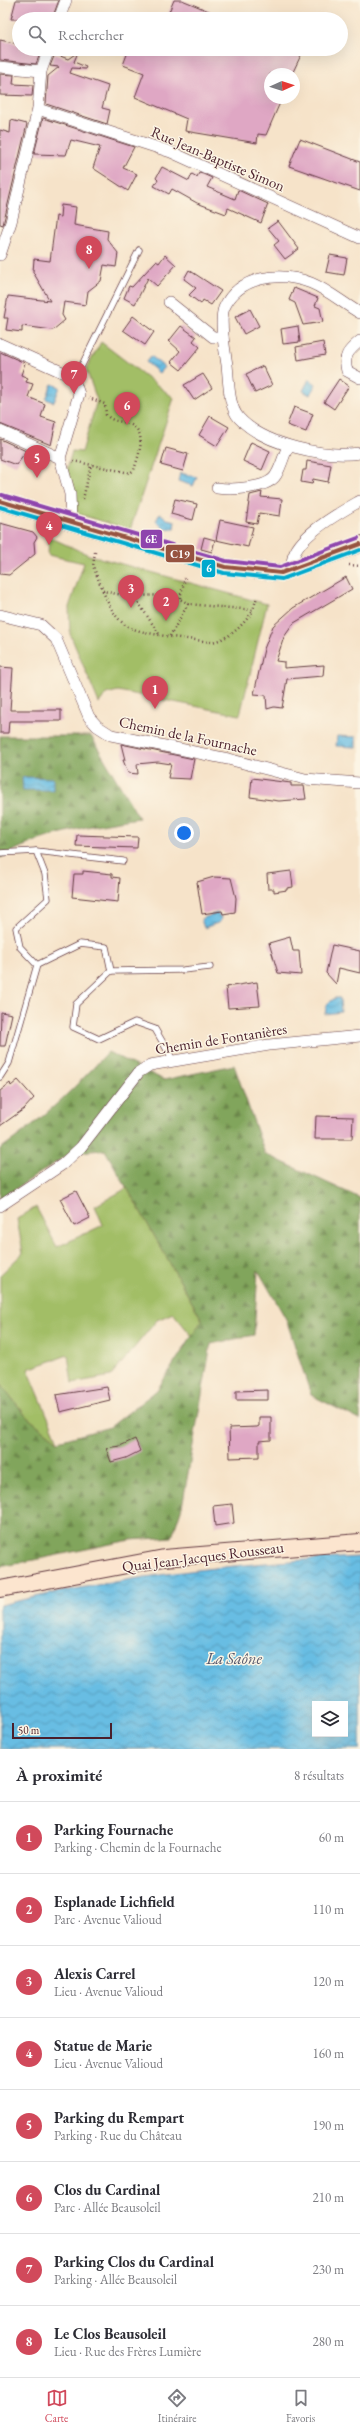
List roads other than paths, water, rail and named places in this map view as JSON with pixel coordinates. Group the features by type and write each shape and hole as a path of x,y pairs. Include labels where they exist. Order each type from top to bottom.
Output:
{"main road":[{"path":"0,501 225,568 273,573 293,569 360,544"},
{"name":"Quai Jean-Jacques Rousseau","path":"0,1589 164,1558 360,1542"}],"street":[{"path":"62,12 66,0"},
{"path":"0,254 11,222 38,109 41,71 46,56"},
{"path":"0,67 41,71"},
{"name":"Rue Jean-Baptiste Simon","path":"38,109 171,152 360,238"},
{"path":"360,313 311,283 283,277 259,278 239,289 224,309 223,337 232,404 238,417 254,430 288,446 344,455 360,453"},
{"path":"169,302 213,337 223,337"},
{"path":"360,341 348,350 344,361 348,371 360,378"},
{"path":"0,344 73,377 79,394 60,458 70,494 71,522"},
{"path":"0,431 60,458"},
{"path":"217,488 233,490 270,482 276,476 288,446"},
{"path":"293,569 291,562 295,550 306,537 360,502"},
{"name":"Chemin de la Fournache","path":"0,615 41,626 56,639 89,717 103,731 115,737 228,759 305,779 360,782"},
{"name":"Chemin de Fontanières","path":"0,1206 63,1164 81,1147 139,1072 150,1065 269,1045 360,1036"}],"lane":[{"path":"73,377 80,369 139,250"},
{"path":"0,853 36,851 122,860"},
{"path":"36,851 45,874 48,899 16,928 20,947 37,965"},
{"path":"0,1077 9,1063 37,965 80,944 106,947 111,971"},
{"path":"173,1060 155,1029 135,1022 99,1039 73,1027 76,1004 111,971 183,970 210,967"}],"water":[{"path":"151,356 164,367 159,373 146,362"},
{"path":"309,379 316,384 310,395 303,391"},
{"path":"52,384 60,387 54,402 46,399"},
{"path":"180,473 197,477 193,486 178,481"},
{"path":"160,513 167,519 175,521 174,529 164,528 156,521"},
{"path":"337,736 356,737 356,747 336,746"},
{"path":"22,778 53,778 53,790 23,790"},
{"path":"217,913 221,917 220,922 204,928 201,919"},
{"path":"335,998 340,998 341,1012 325,1014 327,1004"},
{"name":"La Saône","path":"360,1557 360,1749 0,1749 0,1605 89,1586 179,1572 269,1563"}],"place":[{"name":"Le Clos Beausoleil","path":"89,269"},
{"name":"Parking Clos du Cardinal","path":"74,394"},
{"name":"Clos du Cardinal","path":"127,425"},
{"name":"Parking du Rempart","path":"37,478"},
{"name":"Statue de Marie","path":"49,545"},
{"name":"Alexis Carrel","path":"131,608"},
{"name":"Esplanade Lichfield","path":"166,621"},
{"name":"Parking Fournache","path":"155,709"}]}
